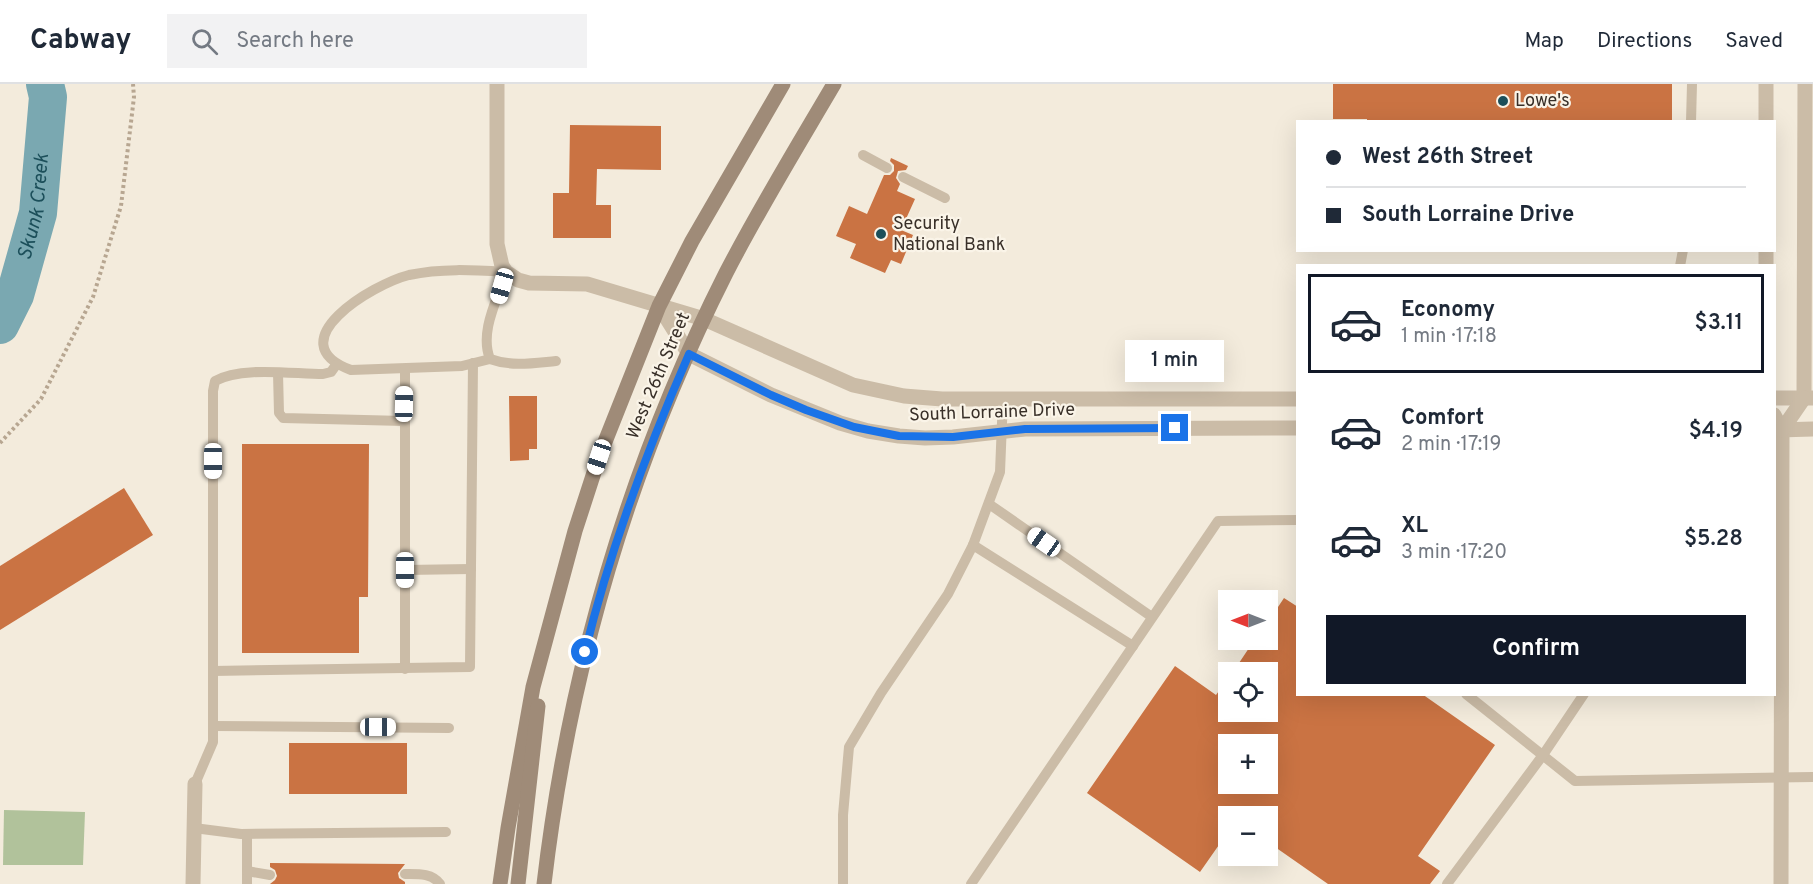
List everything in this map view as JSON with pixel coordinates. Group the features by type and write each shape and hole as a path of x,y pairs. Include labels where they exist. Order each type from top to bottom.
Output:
{"main road":[{"name":"West 26th Street","path":"500,884 533,687 575,531 599,457 659,306 698,231 783,84"},
{"name":"West 26th Street","path":"544,884 574,698 616,542 649,446 726,274 766,199 834,84"},
{"path":"518,884 545,640"}],"street":[{"path":"497,84 497,244 502,266 506,272"},
{"path":"1766,84 1766,120"},
{"path":"1781,884 1778,430 1808,398 1805,84"},
{"name":"South Lorraine Drive","path":"506,272 518,280 529,283 586,284 704,319 829,375 876,392 942,399 1296,399"},
{"path":"659,306 689,354"},
{"name":"South Lorraine Drive","path":"689,354 779,399 840,423 899,436 925,438 1025,429 1296,428"},
{"path":"1776,398 1808,398"},
{"path":"1778,430 1813,429"},
{"path":"193,884 195,784"}],"lane":[{"path":"1691,120 1692,84"},
{"path":"862,155 887,168"},
{"path":"903,177 945,198"},
{"path":"490,359 486,348 486,331 506,272 452,269 408,276 364,294 339,313 328,327 324,341 327,354 336,365 351,370 462,366 490,359 502,363 524,364 556,361"},
{"path":"213,671 470,667 473,363"},
{"path":"195,784 213,742 213,391 215,381 239,372 323,374 331,372 336,365"},
{"path":"405,369 405,669"},
{"path":"278,373 279,413 283,418 404,421"},
{"path":"843,884 843,815 849,747 881,693 948,594 973,545 1000,472 1003,398"},
{"path":"989,504 1152,617"},
{"path":"971,884 1218,521 1296,520"},
{"path":"973,545 1132,646"},
{"path":"405,570 471,569"},
{"path":"1469,696 1575,781 1813,777"},
{"path":"1447,884 1543,755 1583,696"},
{"path":"213,726 449,728"},
{"path":"194,828 247,834 446,832"},
{"path":"247,834 247,884"},
{"path":"247,871 270,875"},
{"path":"405,874 422,874 436,879 440,884"}],"path":[{"path":"0,442 40,399 93,297 120,206 134,97 132,84"}],"green space":[{"path":"4,810 85,812 83,865 3,865"}],"building":[{"name":"Lowe's","path":"1333,84 1672,84 1672,120 1333,119"},
{"path":"570,125 661,126 661,170 597,169 596,205 611,205 611,238 553,238 553,193 569,193"},
{"path":"891,158 908,166 906,170 898,171 896,178 900,184 897,191 915,199 901,230 913,235 901,264 891,260 885,273 850,258 856,244 836,236 849,206 867,214 884,175 890,175 894,171"},
{"path":"509,396 537,396 537,449 529,449 529,460 510,461"},
{"path":"242,444 369,444 368,597 359,597 359,653 242,653"},
{"path":"124,488 153,535 0,630 0,566"},
{"path":"1284,598 1296,606 1296,696 1425,696 1495,745 1418,856 1440,871 1430,884 1328,884 1278,849 1278,806 1218,806 1218,846 1200,872 1087,793 1175,666 1216,695 1218,692 1218,722 1278,722 1278,662 1240,662 1248,650 1278,650 1278,607"},
{"path":"289,743 407,743 407,794 289,794"},
{"path":"270,863 405,864 398,873 399,878 405,884 270,884 277,876 275,870 270,867"}],"waterway":[{"name":"Skunk Creek","path":"0,325 15,295 38,213 48,97 45,84"}],"place":[{"name":"Lowe's","path":"1503,101"},
{"name":"Security National Bank","path":"881,234"}],"route":[{"path":"585,652 610,564 649,446 689,354 806,410 868,431 899,436 953,437 1025,429 1175,428"}]}
